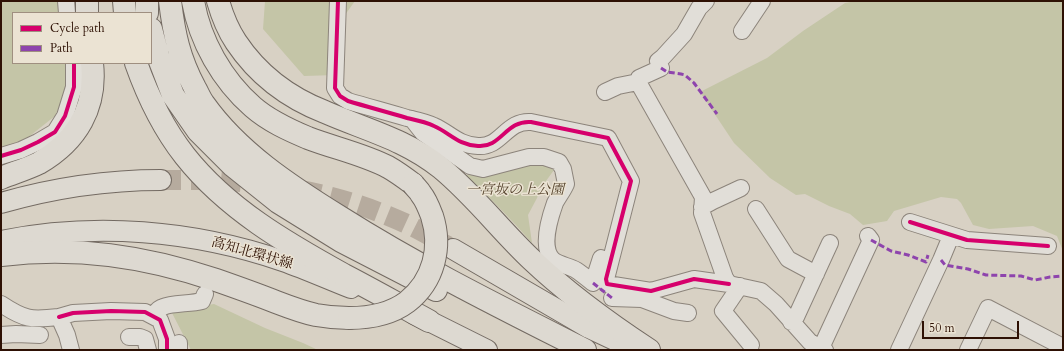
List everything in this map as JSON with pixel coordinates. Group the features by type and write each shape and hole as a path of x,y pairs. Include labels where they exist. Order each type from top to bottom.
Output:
{"highway":[{"path":"87,1 87,12"},
{"path":"124,1 125,12"},
{"path":"147,1 147,12"},
{"path":"170,1 173,26 179,53 190,77 203,103 221,125 244,149 272,172 374,238 445,279 585,350"},
{"path":"1,255 58,252 90,253 133,258 187,271 298,310 332,318 365,318 394,310 407,302 424,284 431,271 435,258 436,232 433,219 422,194 413,184 387,167 368,158 289,130 254,108 239,94 216,62 206,44 194,11 193,1"},
{"path":"218,1 225,22 236,42 258,69 280,89 301,102 406,145 440,167 472,196 511,240 555,281 583,304 650,350"},
{"path":"152,33 158,56 174,96 198,131 233,166 278,202 341,241 435,290 572,350"},
{"path":"1,178 38,164 66,142 78,129 86,114 91,98 93,82 92,64"},
{"path":"136,64 143,84 170,135 185,157 225,197 250,217 299,250 429,321"}],"main road":[{"path":"1,203 45,192 75,187 121,181 161,180"},
{"name":"高知北環状線","path":"1,241 47,234 94,230 140,232 190,238 240,248 304,268 429,321 488,350"},
{"path":"453,249 589,328 636,350"}],"street":[{"path":"66,1 66,12"},
{"path":"338,1 335,88 340,96 348,101 434,126 458,142 477,146 491,145 517,123 524,121 608,138 632,181 606,279 607,284 643,295 674,310 688,313"},
{"path":"604,92 618,86 638,82 639,78 661,68 658,61 684,34 699,8 706,1"},
{"path":"742,31 762,1"},
{"path":"1,156 21,150 56,132 66,116 74,88 74,64"},
{"path":"638,82 703,197 702,213 725,278 735,285"},
{"path":"412,119 423,133 470,166 483,169 529,157 544,157 559,162 563,169 566,184 551,216 546,243 549,254 553,260 576,270 593,284 602,252"},
{"path":"702,207 740,188"},
{"path":"756,209 788,259 816,274"},
{"path":"910,222 951,236 968,240 1048,246"},
{"path":"612,298 643,295 651,291 694,279 761,290 776,304 810,342 823,349 871,240 868,236"},
{"path":"899,350 935,258 951,236"},
{"path":"791,322 796,317 830,243"},
{"path":"735,285 723,311 751,345"},
{"path":"153,316 162,306 202,301 205,294"},
{"path":"1,304 14,313 26,318 40,319 59,317 73,313 111,311 145,312 160,320 167,339 175,348"},
{"path":"968,350 988,308 1063,347"},
{"path":"59,317 71,350"},
{"path":"1,322 9,334 40,335"},
{"path":"129,336 145,339 148,350"}],"green space":[{"path":"1,1 59,1 59,12 12,12 12,64 66,64 68,77 63,98 55,116 26,139 1,148"},
{"path":"265,1 355,1 342,19 336,75 304,76 263,29"},
{"path":"856,1 1063,1 1063,251 1057,236 1033,226 989,229 973,225 961,203 957,199 941,197 894,211 887,221 863,225 850,214 829,206 805,194 796,195 770,178 734,143 700,92 767,58 803,31 845,3"},
{"name":"一宮坂の上公園","path":"521,164 544,164 554,170 546,181 528,215 532,243 500,208 466,175 481,175"},
{"path":"214,304 265,328 318,350 191,350 171,311"}],"tunnel":[{"path":"161,180 218,180 261,184"},
{"path":"301,190 342,200 370,209 414,227 448,246"}],"marked path":[{"path":"661,68 667,72 685,75 694,83 717,114"},
{"path":"871,240 891,251 908,255 926,262 928,255"},
{"path":"941,260 945,265 968,269 986,275 1021,276 1035,280 1063,276"},
{"path":"593,283 612,298"}],"cycle path":[{"path":"338,1 335,88 340,96 348,101 428,123 460,141 471,145 478,146 492,143 515,125 531,122 608,138 631,181 606,279 607,284 651,291 694,279 729,284"},
{"path":"1,156 21,150 55,132 65,116 74,87 74,64"},
{"path":"910,222 967,240 1048,246"},
{"path":"59,317 73,313 111,311 145,312 160,320 167,339 167,350"}]}
